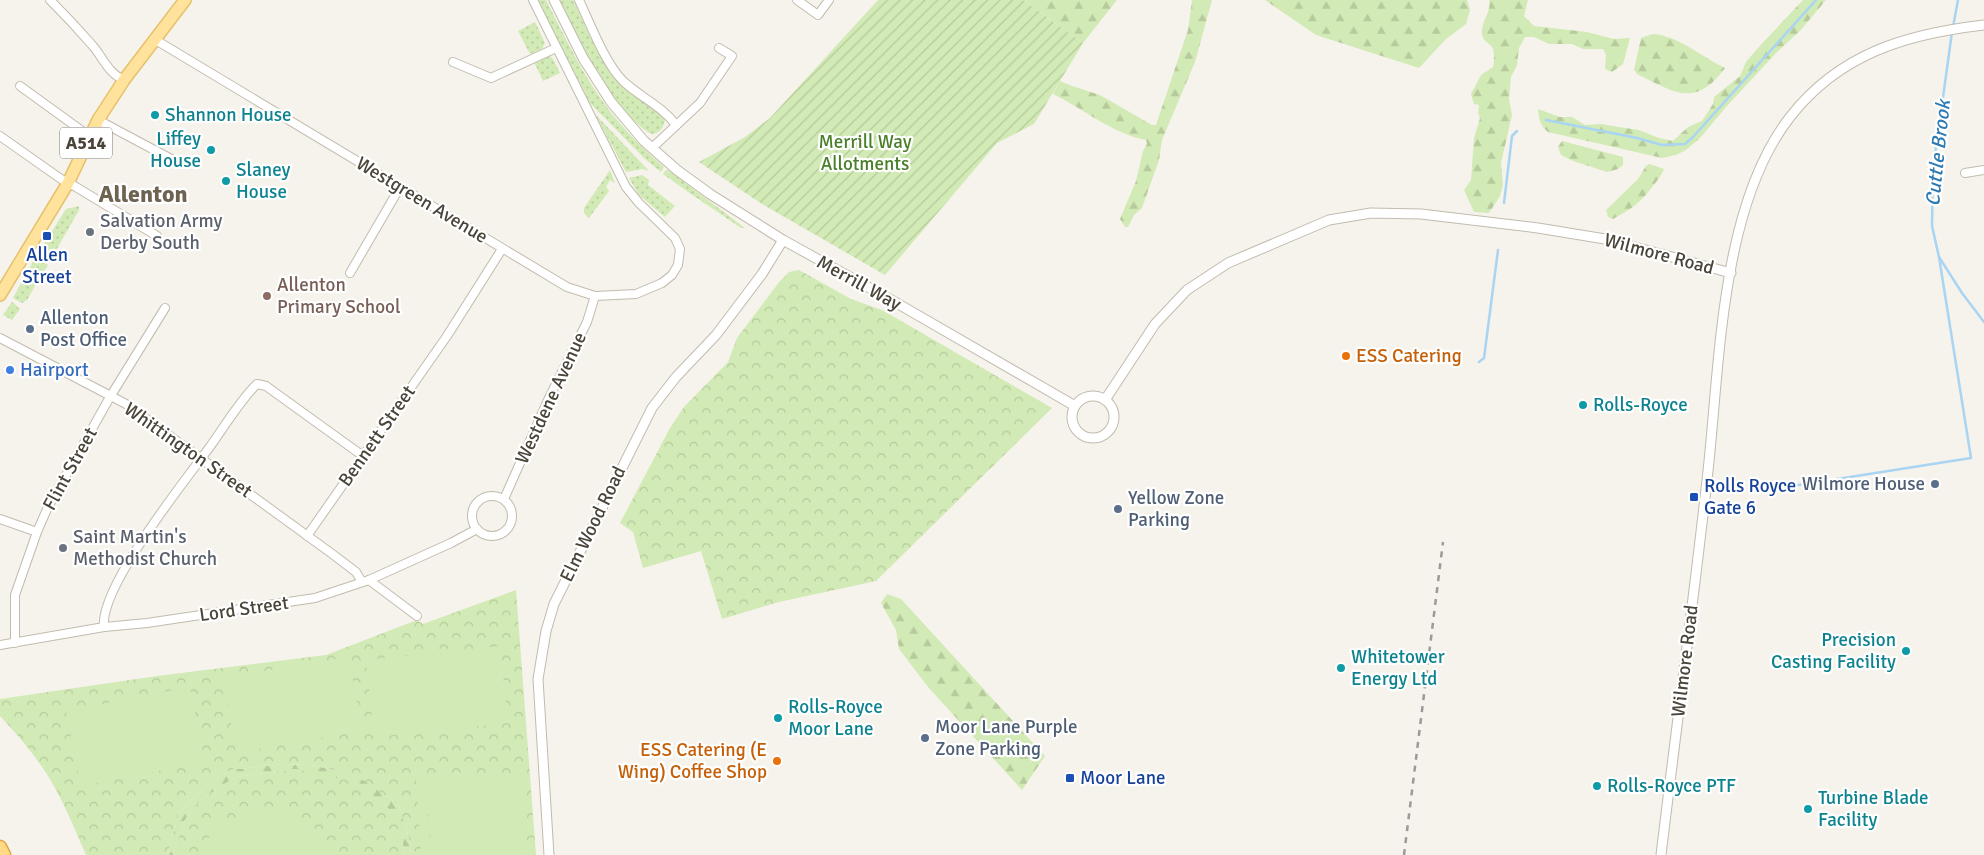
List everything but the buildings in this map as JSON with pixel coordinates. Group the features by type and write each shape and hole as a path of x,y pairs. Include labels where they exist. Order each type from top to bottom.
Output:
{"highway":[{"path":"0,847 4,855"}],"main road":[{"name":"A514","path":"0,295 68,183 98,120 124,80 185,0"}],"street":[{"path":"453,62 491,78 556,48 533,0"},
{"name":"Merrill Way","path":"554,0 596,79 622,115 652,148 694,183 783,240 1075,406"},
{"path":"579,0 614,70 623,81 664,112 676,125"},
{"path":"797,0 818,15 828,0"},
{"path":"55,2 109,68 117,77 124,80"},
{"path":"1731,273 1743,216 1758,172 1784,125 1800,104 1841,70 1870,52 1909,38 1980,26"},
{"name":"Westgreen Avenue","path":"154,40 566,287 595,296 632,295 662,283 677,269 680,258 679,246 675,238 639,203 626,187 556,48"},
{"path":"652,148 700,102 732,56 720,48"},
{"path":"20,86 89,136"},
{"path":"98,120 175,161"},
{"path":"0,136 61,180 157,236"},
{"path":"1965,173 1984,170"},
{"path":"350,273 400,187"},
{"name":"Wilmore Road","path":"1105,400 1155,324 1187,290 1228,263 1329,220 1371,213 1421,214 1538,228 1605,240 1731,273 1718,362 1708,478 1661,855"},
{"name":"Elm Wood Road","path":"549,855 538,678 546,631 554,604 638,432 652,408 676,377 716,335 762,274 783,240"},
{"name":"Bennett Street","path":"307,536 447,336 502,248"},
{"name":"Westdene Avenue","path":"504,500 548,400 587,322 595,296"},
{"name":"Flint Street","path":"15,643 15,595 37,532 48,507 110,397 165,308"},
{"name":"Whittington Street","path":"0,338 126,404 202,458 366,581 417,616"},
{"path":"104,627 104,615 123,571 142,540 250,392 259,384 266,386 363,456"},
{"path":"1098,396 1105,400 1112,409 1113,421 1108,431 1097,437 1085,436 1076,429 1072,417 1075,406 1085,397 1098,396"},
{"path":"488,496 496,496 504,500 509,505 512,515 510,525 501,534 492,537 482,534 473,523 472,513 476,504 488,496"},
{"path":"0,519 37,532"},
{"name":"Lord Street","path":"0,645 104,627 148,623 310,599 366,581 451,543 476,529"}],"green space":[{"path":"538,0 546,0 597,93 618,121 664,167 661,172 645,159 590,103"},
{"path":"559,0 573,0 597,51 609,69 621,84 662,115 665,120 659,132 651,134 635,122 608,92 586,55"},
{"name":"Merrill Way Allotments","path":"878,0 1023,0 1083,43 1034,124 997,143 885,275 762,204 699,162 745,137 770,118"},
{"path":"1023,0 1117,0 1083,43"},
{"path":"1192,0 1212,0 1195,62 1162,140 1159,160 1142,208 1134,215 1128,227 1125,227 1120,219 1136,181 1143,151 1147,144 1146,140 1121,132 1053,94 1060,81 1100,95 1152,125 1156,125 1188,30"},
{"path":"1265,0 1467,0 1470,10 1466,24 1446,39 1419,68 1316,35"},
{"path":"1489,0 1528,0 1524,16 1534,26 1587,32 1614,39 1630,38 1623,64 1612,72 1605,69 1606,55 1603,49 1583,49 1572,44 1549,44 1534,37 1525,37 1519,48 1517,65 1511,77 1509,99 1512,115 1501,163 1503,185 1500,196 1489,213 1474,212 1464,190 1471,180 1474,138 1480,118 1478,113 1479,105 1474,104 1471,94 1481,75 1493,67 1493,49 1482,35 1489,8"},
{"path":"1803,0 1826,0 1800,31 1777,52 1726,107 1701,137 1686,150 1676,155 1662,158 1548,132 1540,122 1538,109 1560,117 1572,117 1585,125 1602,124 1639,130 1673,141 1688,127 1702,121 1713,104 1714,97 1740,76 1746,62"},
{"path":"535,22 545,43 542,49 530,54 518,31"},
{"path":"1653,34 1681,43 1725,68 1714,81 1704,89 1694,93 1673,91 1662,86 1637,74 1634,70 1641,38"},
{"path":"550,56 560,73 543,81 534,62"},
{"path":"595,114 649,171 642,169 626,172"},
{"path":"1562,141 1623,157 1623,165 1618,169 1607,172 1573,161 1561,155 1558,147"},
{"path":"1649,164 1664,169 1661,176 1644,197 1631,208 1613,219 1608,217 1606,210 1638,179"},
{"path":"610,170 615,183 610,180 606,187 609,191 589,218 584,213 584,208"},
{"path":"666,170 745,228 741,228 663,174"},
{"path":"642,175 649,180 648,185 675,206 665,217 639,195 629,178"},
{"path":"79,206 79,210 50,261 38,253 66,209"},
{"path":"36,257 48,265 38,281 26,274"},
{"path":"799,270 851,299 882,310 1052,408 876,581 779,602 722,619 701,551 643,568 633,532 620,523 670,428 684,407 728,362 737,338 780,281 789,272"},
{"path":"27,279 36,284 27,300 22,303 13,298 22,281"},
{"path":"12,302 20,309 12,320 3,315"},
{"path":"516,590 536,855 410,855 411,846 399,805 354,774 310,765 283,764 229,770 199,792 179,813 167,855 86,855 49,777 17,734 0,716 0,699 157,676 326,655 417,620 423,624"},
{"path":"887,594 901,599 1045,756 1022,790 928,687 899,649 896,630 881,603"},
{"path":"500,646 508,723 374,737 366,660"},
{"path":"349,657 362,731 236,753 223,678"},
{"path":"190,687 205,762 81,786 66,711"},
{"path":"283,764 310,765 355,774 399,805 411,846 410,855 404,855 402,834 296,769 235,777 201,800 184,821 173,855 167,855 179,813 199,792 229,770"},
{"path":"296,769 354,782 392,811 402,834 404,855 173,855 184,821 201,800 235,777"},
{"path":"522,772 528,855 432,855 426,779"},
{"path":"416,777 425,777 431,855 421,855"},
{"path":"269,808 290,813 307,822 337,850 337,855 206,855 212,819 225,821 251,811"}],"waterway":[{"path":"1546,120 1637,138 1662,145 1685,144 1816,0"},
{"name":"Cuttle Brook","path":"1953,27 1958,0"},
{"name":"Cuttle Brook","path":"1952,32 1933,170 1932,226 1939,257 1962,293 1984,322"},
{"path":"1504,203 1512,136 1517,131"},
{"path":"1479,362 1484,358 1498,250"},
{"path":"1773,489 1971,458 1939,257"}],"railway":[{"path":"1404,855 1443,542"}],"place":[{"name":"Shannon House","path":"155,115"},
{"name":"Liffey House","path":"211,150"},
{"name":"Slaney House","path":"226,181"},
{"name":"Salvation Army Derby South","path":"90,232"},
{"name":"Allen Street","path":"47,236"},
{"name":"Allenton Primary School","path":"267,296"},
{"name":"Allenton Post Office","path":"30,329"},
{"name":"ESS Catering","path":"1346,356"},
{"name":"Hairport","path":"10,370"},
{"name":"Rolls-Royce","path":"1583,405"},
{"name":"Wilmore House","path":"1935,484"},
{"name":"Rolls Royce Gate 6","path":"1694,497"},
{"name":"Yellow Zone Parking","path":"1118,509"},
{"name":"Saint Martin's Methodist Church","path":"63,548"},
{"name":"Precision Casting Facility","path":"1906,651"},
{"name":"Whitetower Energy Ltd","path":"1341,668"},
{"name":"Rolls-Royce Moor Lane","path":"778,718"},
{"name":"Moor Lane Purple Zone Parking","path":"925,738"},
{"name":"ESS Catering (E Wing) Coffee Shop","path":"777,761"},
{"name":"Moor Lane","path":"1070,778"},
{"name":"Rolls-Royce PTF","path":"1597,786"},
{"name":"Turbine Blade Facility","path":"1808,809"}],"district":[{"name":"Allenton","path":"143,194"}]}
